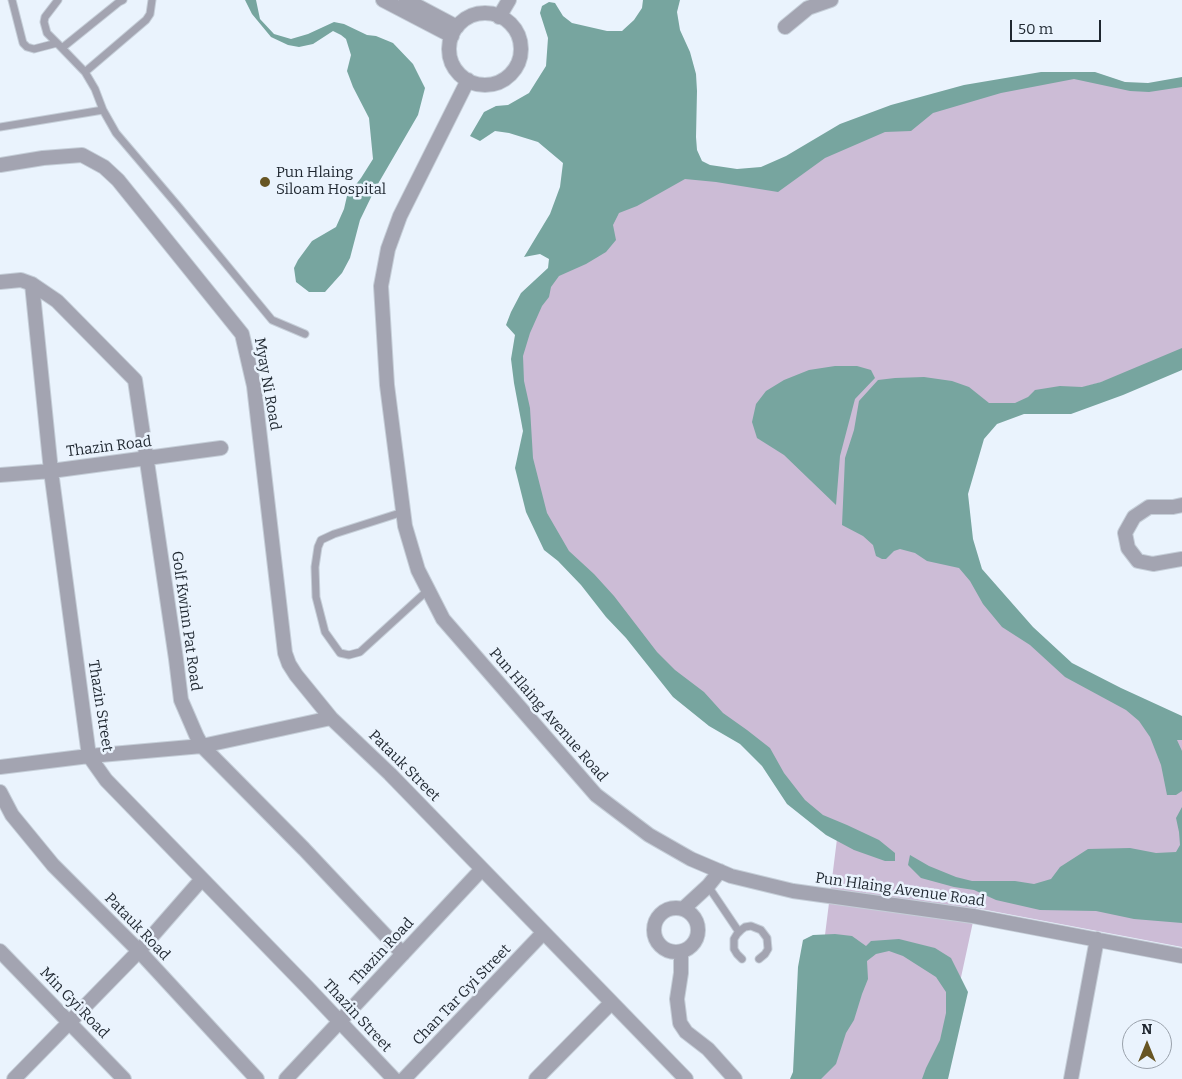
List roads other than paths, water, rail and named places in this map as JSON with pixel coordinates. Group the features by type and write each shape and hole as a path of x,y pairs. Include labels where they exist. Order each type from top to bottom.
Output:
{"street":[{"path":"383,0 455,31"},
{"path":"406,0 455,31"},
{"path":"499,17 509,0"},
{"path":"785,27 808,8 830,0"},
{"path":"490,14 499,17 505,19 514,28 520,42 521,54 519,62 508,77 497,83 490,85 472,82 457,71 451,60 449,48 455,31 464,20 476,15 490,14"},
{"name":"Pun Hlaing Avenue Road","path":"468,80 400,216 388,249 381,286 387,386 405,526 418,570 442,619 596,795 649,835 691,859 731,876 793,891 973,916 1182,956"},
{"name":"Myay Ni Road","path":"0,165 42,158 82,155 104,168 118,180 242,334 254,386 285,653 288,664 296,676 330,718"},
{"path":"0,282 22,280 32,284"},
{"name":"Golf Kwinn Pat Road","path":"32,284 57,301 135,380 181,700 197,737 202,746 304,849 403,954"},
{"name":"Thazin Street","path":"32,284 52,471 89,756 106,780 394,1079"},
{"name":"Thazin Road","path":"0,475 52,471 221,448"},
{"path":"1182,505 1149,507 1134,517 1126,533 1128,548 1138,561 1153,564 1182,559"},
{"path":"0,767 89,756 202,746 330,718"},
{"name":"Patauk Street","path":"330,718 390,774 686,1079"},
{"name":"Patauk Road","path":"0,792 12,815 53,865 138,951 257,1079"},
{"name":"Thazin Road","path":"286,1079 482,869"},
{"path":"684,909 708,886 720,871"},
{"path":"14,1079 138,951 202,879"},
{"path":"671,908 684,909 694,916 697,922 698,934 696,940 692,946 681,952 668,951 658,943 653,932 656,919 665,910 671,908"},
{"name":"Chan Tar Gyi Street","path":"404,1079 543,933"},
{"path":"1071,1079 1097,939"},
{"name":"Min Gyi Road","path":"0,950 124,1079"},
{"path":"681,952 681,973 677,999 680,1023 686,1032 708,1049 735,1079"},
{"path":"536,1079 612,1003"}],"lane":[{"path":"12,0 23,44 27,48 34,49 59,46 123,0"},
{"path":"58,0 45,16 44,22 47,33 85,72 116,133 272,320 305,334"},
{"path":"85,72 146,20 150,14 152,0"},
{"path":"0,127 103,110"},
{"path":"404,512 334,534 321,540 315,567 316,597 325,632 340,652 349,655 360,652 428,590"},
{"path":"708,886 739,932"},
{"path":"742,959 734,949 734,938 745,927 751,926 765,934 768,944 768,949 759,959"}],"place":[{"name":"Pun Hlaing Siloam Hospital","path":"265,182"}]}
